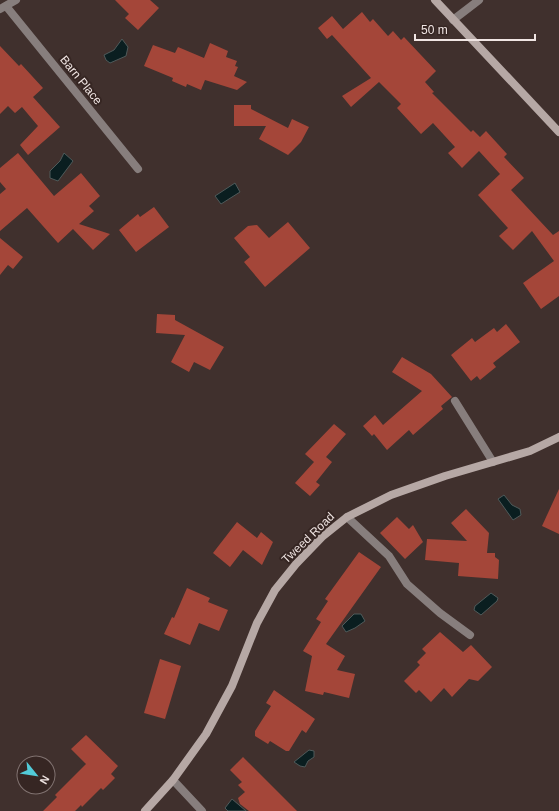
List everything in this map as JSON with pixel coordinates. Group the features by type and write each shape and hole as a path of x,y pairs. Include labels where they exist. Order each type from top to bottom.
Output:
{"street":[{"path":"3,8 16,0"},
{"path":"435,0 559,132"},
{"path":"453,20 479,0"},
{"name":"Barn Place","path":"3,8 138,169"},
{"path":"455,401 493,462"},
{"name":"Tweed Road","path":"145,811 173,780 206,734 232,686 257,623 275,590 296,564 322,537 347,517 391,495 445,476 530,452 559,437"},
{"path":"347,517 389,556 406,584 440,613 470,635"},
{"path":"173,780 202,811"}],"water":[{"path":"122,39 128,47 126,56 110,63 106,60 104,55 114,50"},
{"path":"64,153 73,161 58,181 50,178 50,171 60,161"},
{"path":"235,183 240,192 221,204 215,196"},
{"path":"504,495 512,505 520,509 521,515 513,520 498,499"},
{"path":"491,593 498,598 497,601 481,615 474,610 475,606"},
{"path":"354,614 361,614 365,621 346,632 342,626"},
{"path":"309,750 314,751 314,757 308,761 305,767 294,762"},
{"path":"232,799 246,811 228,811 225,808"}],"building":[{"path":"115,0 150,0 159,8 138,30 125,18 129,14"},
{"path":"362,12 370,22 373,19 388,36 393,31 401,40 404,37 436,71 425,82 434,92 432,93 471,132 473,130 480,137 486,131 507,154 504,157 524,178 511,190 553,235 559,231 559,296 541,309 523,283 554,261 532,231 513,250 499,236 508,228 478,195 500,174 479,151 462,168 448,153 455,147 433,123 421,134 397,108 401,104 379,82 351,107 342,96 371,78 332,35 327,39 318,28 332,16 343,29"},
{"path":"210,43 228,51 226,57 237,61 235,66 238,67 234,76 247,82 237,90 205,80 201,90 187,84 186,87 172,81 173,78 144,66 153,45 175,53 178,47 204,58"},
{"path":"0,46 19,66 21,64 43,88 33,97 60,127 28,155 20,145 38,126 22,107 15,113 8,106 0,114"},
{"path":"234,105 251,105 251,109 288,128 292,119 309,127 301,142 288,155 259,139 266,126 234,126"},
{"path":"18,153 54,196 81,173 100,196 89,206 94,211 79,224 110,234 93,250 73,229 58,243 27,208 0,231 0,194 6,189 0,182 0,168"},
{"path":"154,207 169,227 136,252 119,230 138,214 140,217"},
{"path":"288,222 310,248 265,287 244,262 250,257 234,238 248,226 257,225 269,238"},
{"path":"0,238 23,257 13,269 8,265 0,275"},
{"path":"157,314 175,315 175,320 224,347 210,370 194,362 189,372 171,362 185,335 156,333"},
{"path":"506,324 520,342 493,363 496,367 480,380 477,376 471,381 451,355 472,338 475,342 494,328 497,332"},
{"path":"402,357 431,374 452,397 441,406 443,409 413,435 409,430 387,450 374,434 372,436 363,426 375,415 383,425 422,391 392,372"},
{"path":"334,424 346,434 326,457 332,462 316,482 320,485 310,496 295,483 314,462 305,454"},
{"path":"559,489 559,534 542,526"},
{"path":"466,509 489,533 487,553 495,553 495,557 499,560 498,579 458,576 459,563 425,560 427,539 467,541 451,523"},
{"path":"397,517 409,529 413,525 423,542 405,559 380,533"},
{"path":"237,522 257,538 261,532 273,542 262,565 243,550 230,567 213,553"},
{"path":"359,552 381,567 326,644 345,656 337,670 355,674 349,698 324,692 323,695 305,691 312,656 303,651 321,622 316,619 328,601 325,599"},
{"path":"187,588 210,598 208,602 228,610 219,631 199,623 190,645 164,634 172,617 174,618"},
{"path":"440,632 463,652 471,645 492,667 478,681 469,679 452,697 444,688 431,702 419,690 416,693 404,681 420,665 417,662 426,653 422,649"},
{"path":"160,659 181,666 165,719 144,713"},
{"path":"274,690 315,719 306,733 302,730 289,751 286,751 270,741 268,744 255,736 255,731 271,706 266,703"},
{"path":"86,735 118,766 111,774 115,778 103,790 101,788 82,807 81,805 75,811 43,811 57,797 55,795 86,764 71,749"},
{"path":"243,757 297,811 249,811 240,804 238,798 245,792 238,785 242,782 230,770"}]}
